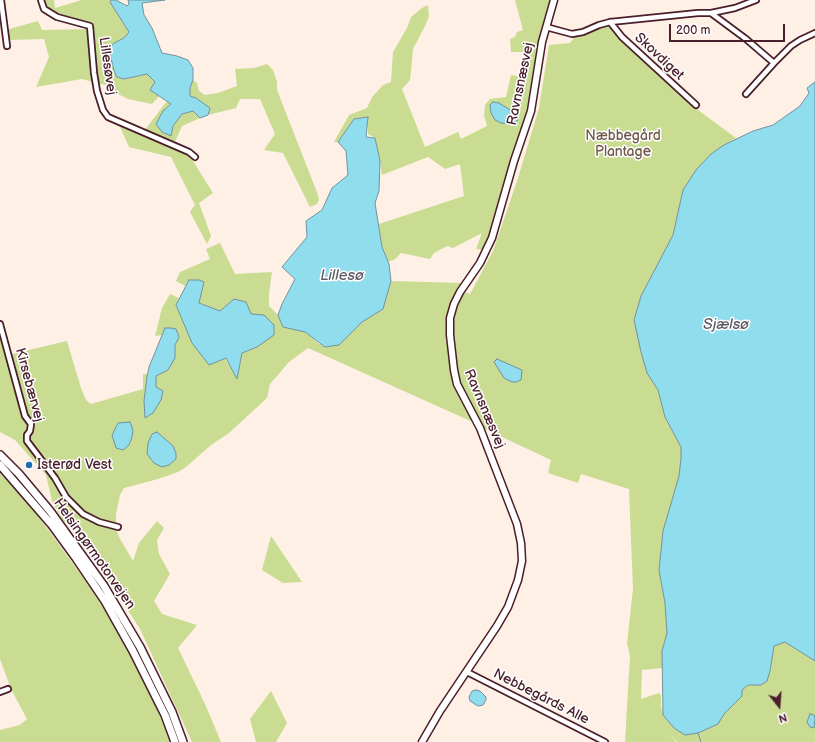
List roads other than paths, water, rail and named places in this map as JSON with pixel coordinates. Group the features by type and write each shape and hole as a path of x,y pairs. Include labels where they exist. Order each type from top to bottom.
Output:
{"highway":[{"name":"Helsingørmotorvejen","path":"0,455 19,474 50,511 104,586 140,647 172,712 183,742"},
{"name":"Helsingørmotorvejen","path":"0,465 52,526 76,558 104,601 133,651 165,715 175,742"}],"main road":[{"name":"Ravnsnæsvej","path":"422,742 440,711 467,672 508,607 518,580 522,561 521,543 517,524 480,428 457,384 450,335 450,318 454,304 460,292 480,263 492,238 514,161 531,111 542,42 554,0"}],"street":[{"path":"1,0 6,46"},
{"name":"Lillesøvej","path":"41,0 44,9 57,17 90,26 97,91 103,110 108,117 189,152 195,157"},
{"path":"546,27 572,34 583,32 610,22 698,12 711,12 735,8 756,0"},
{"path":"711,12 774,62"},
{"name":"Skovdiget","path":"610,22 622,37 696,105"},
{"path":"746,94 774,62 791,46 815,33"},
{"name":"Kirsebærvej","path":"0,324 25,416 31,424 30,431 27,435 27,441 55,478 66,497 82,514 99,522 118,527"},
{"name":"Nebbegårds Alle","path":"467,672 604,742"},
{"path":"0,692 8,688"}],"water":[{"path":"111,0 116,0 127,6 129,4 128,0 165,0 142,3 144,15 152,28 162,53 188,60 193,68 193,80 190,88 190,96 196,98 210,108 208,115 200,118 193,111 182,114 173,126 171,136 162,132 156,124 163,111 171,104 150,90 155,82 147,74 124,79 117,77 114,71 109,49 114,43 124,38 129,32 110,2"},
{"name":"Sjælsø","path":"815,82 815,661 785,642 774,646 767,681 761,685 748,685 742,690 742,696 724,714 718,724 698,733 685,735 674,728 663,715 662,651 667,633 665,603 659,570 663,531 679,476 681,447 665,417 658,390 647,373 634,320 641,296 673,235 683,190 696,170 711,154 724,145 753,131 773,125 800,106 809,93 807,88"},
{"path":"493,102 499,103 515,113 519,117 517,121 513,124 501,123 495,120 491,113 490,105"},
{"name":"Lillesø","path":"368,117 366,137 375,138 380,161 379,191 375,203 382,247 389,264 391,281 383,309 362,322 339,345 325,347 305,332 283,327 278,315 295,279 282,267 307,237 306,221 322,210 332,188 348,175 346,151 338,142 354,119"},
{"path":"189,280 199,280 204,282 199,303 220,311 234,299 246,302 251,314 264,315 274,325 274,335 257,347 242,353 237,379 226,358 209,365 192,343 176,305"},
{"path":"165,328 176,329 179,337 175,345 175,358 168,370 156,376 156,387 163,391 161,400 153,413 145,418 144,401 149,367"},
{"path":"497,359 522,370 521,380 512,382 504,378 494,362"},
{"path":"130,422 133,430 129,445 123,450 116,448 112,435 118,423"},
{"path":"157,432 173,446 176,453 176,459 169,465 162,467 154,463 147,454 148,443 152,434"},
{"path":"472,691 480,691 486,697 483,705 478,706 470,701 469,697"},
{"path":"810,714 814,715 815,718 814,728 810,727 807,722"}],"waterway":[{"path":"698,733 701,742"}],"place":[{"name":"Isterød Vest","path":"29,465"}],"park label":[{"name":"Næbbegård Plantage","path":"623,144"}]}
